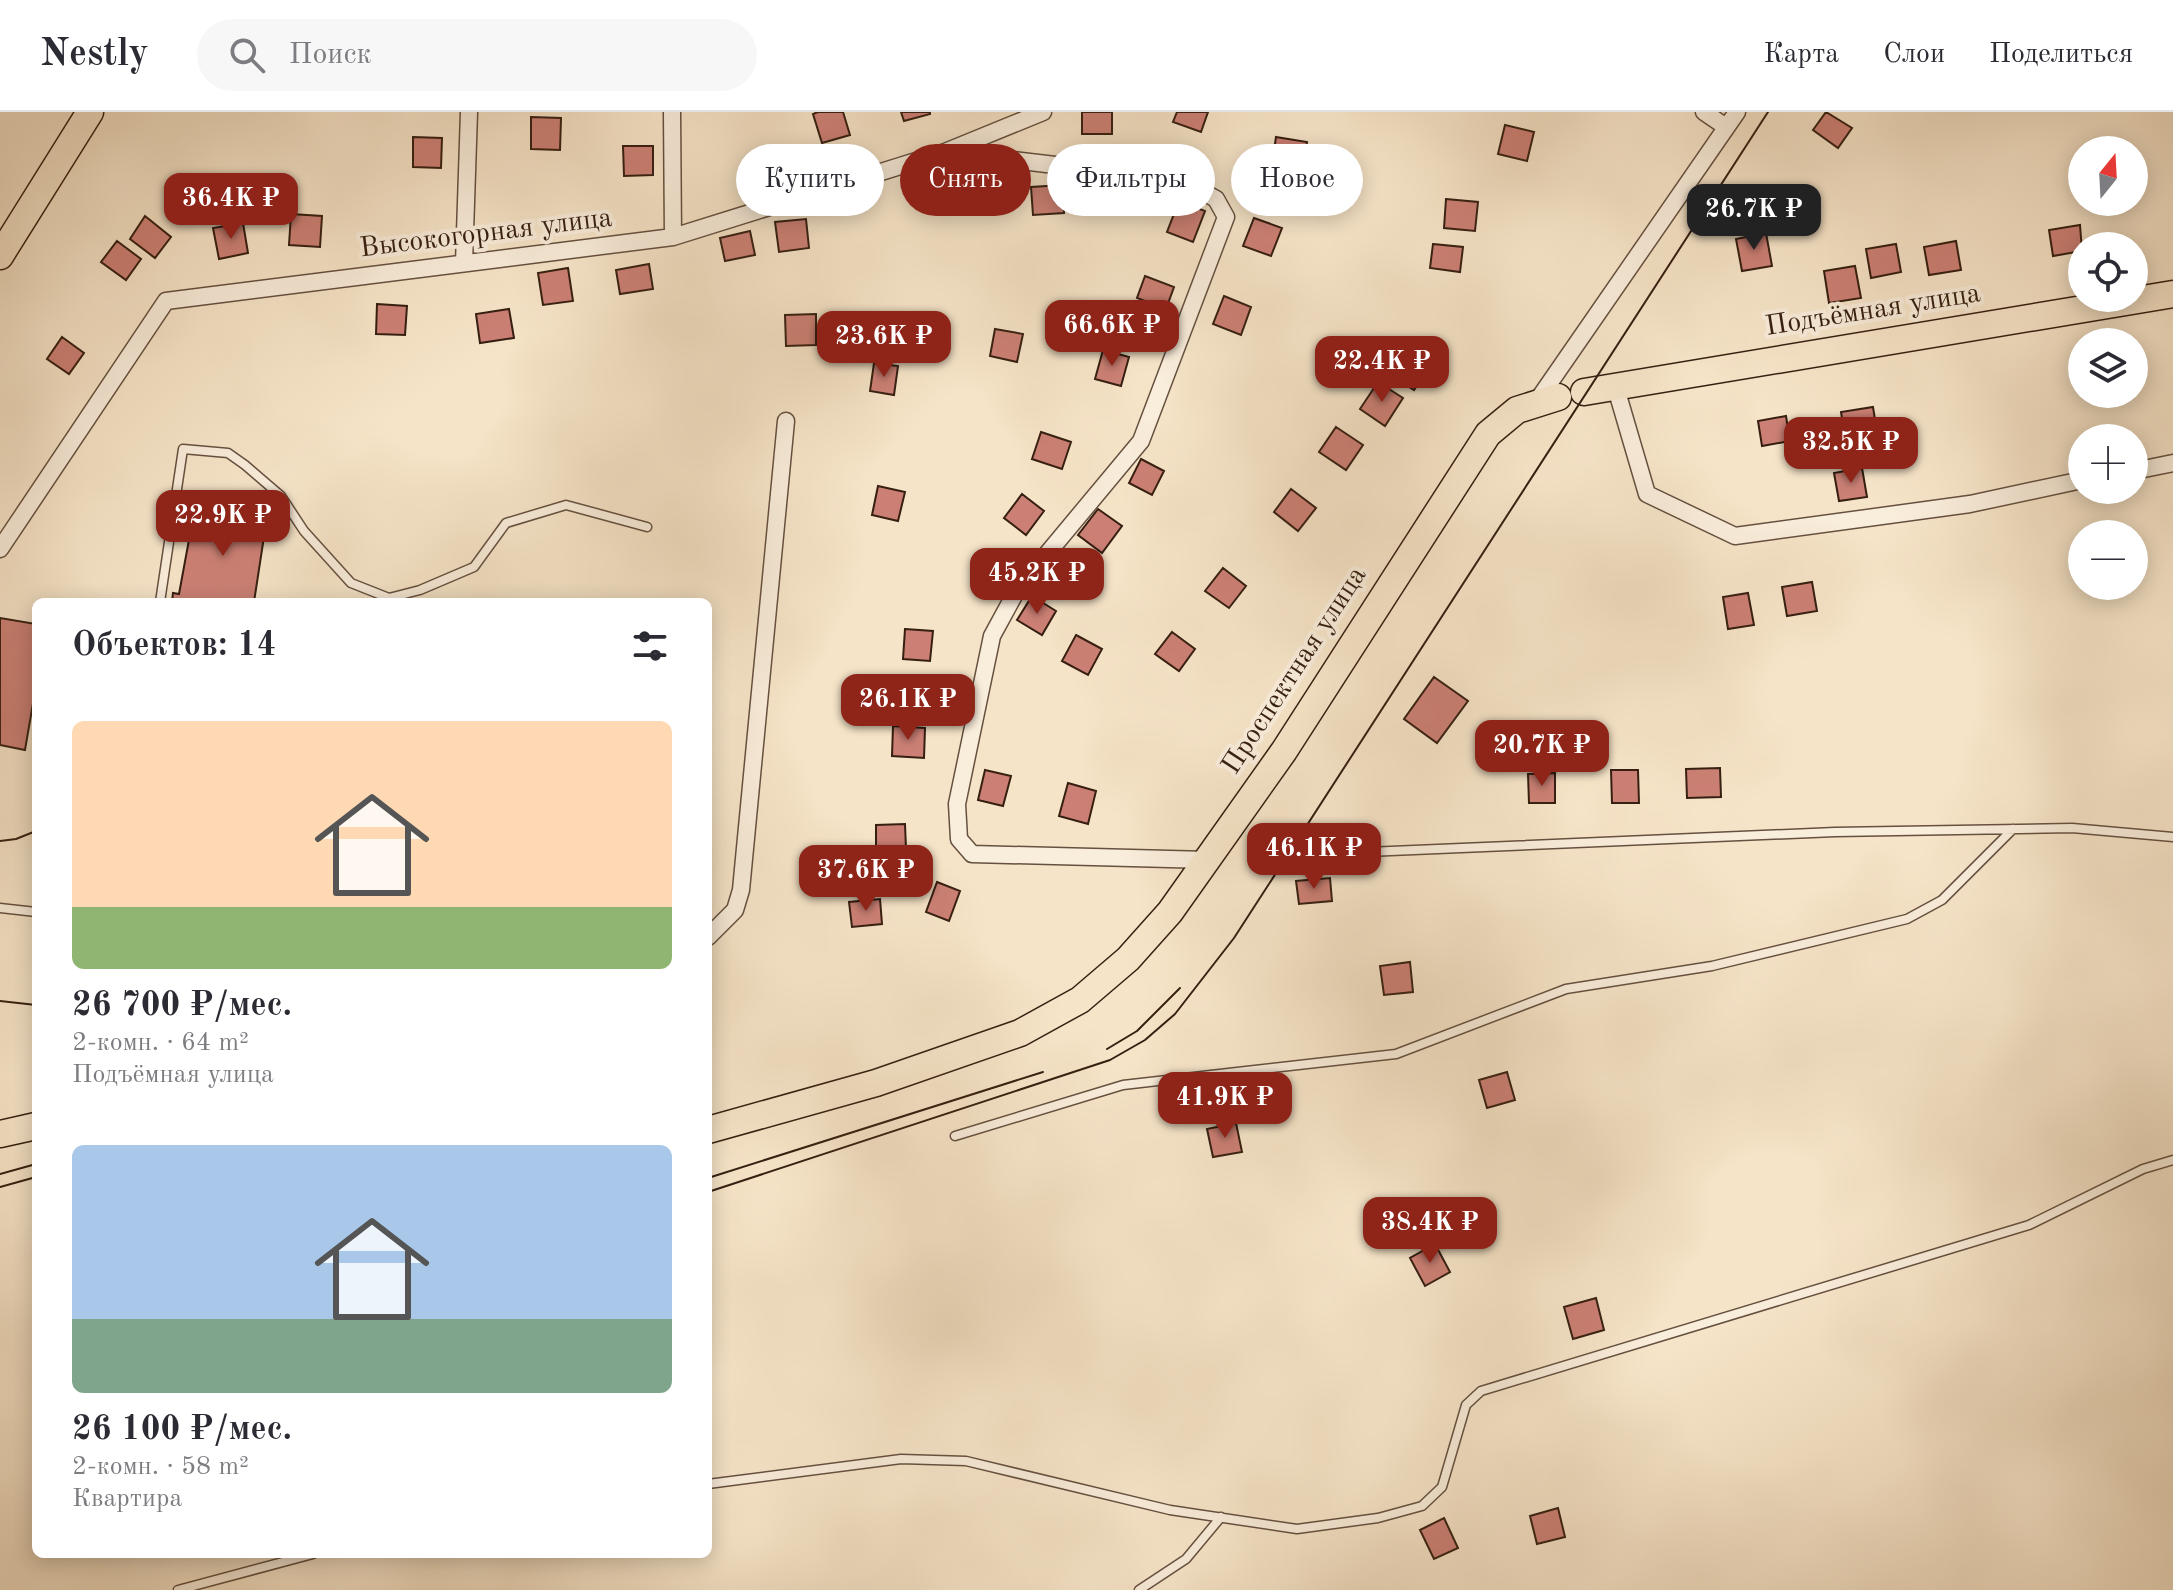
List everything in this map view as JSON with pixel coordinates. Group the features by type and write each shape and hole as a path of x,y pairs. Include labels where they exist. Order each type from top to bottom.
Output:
{"main road":[{"path":"0,256 90,112"},
{"name":"Подъёмная улица","path":"1559,398 1615,385 2173,294"},
{"name":"Проспектная улица","path":"712,1129 970,1052 1053,1018 1148,941 1284,751 1470,459 1502,422 1517,410 1559,398"},
{"path":"0,1134 32,1127"}],"street":[{"path":"464,263 469,112"},
{"path":"672,112 673,237"},
{"name":"Высокогорная улица","path":"965,144 1043,112"},
{"path":"1704,112 1726,127"},
{"path":"1559,398 1737,112"},
{"path":"1031,162 1182,180 1216,199 1226,217 1141,441 1017,590 992,636 957,804 959,839 972,854 1208,860"},
{"name":"Высокогорная улица","path":"0,549 166,301 673,237 900,166"},
{"path":"1615,385 1647,494 1735,536 1970,504 2068,483"},
{"path":"712,933 735,910 741,890 786,421"},
{"path":"2148,468 2173,463"}],"lane":[{"path":"161,598 183,449 228,453 245,465 281,496 304,531 351,583 389,598 420,590 474,567 506,523 566,505 647,527"},
{"path":"1367,852 1835,832 2072,828 2173,837"},
{"path":"955,1136 1123,1085 1396,1054 1566,989 1712,966 1907,919 1942,900 2013,829"},
{"path":"0,908 32,912"},
{"path":"712,1483 901,1459 966,1461 1170,1510 1297,1529 1378,1518 1422,1506 1442,1487 1466,1405 1481,1391 2029,1225 2143,1169 2173,1160"},
{"path":"1139,1590 1186,1559 1221,1517"},
{"path":"178,1590 298,1558"}],"building":[{"path":"843,112 850,135 822,143 813,114"},
{"path":"901,112 930,112 930,114 904,121"},
{"path":"1082,112 1112,112 1112,134 1082,134"},
{"path":"1177,112 1208,112 1201,132 1173,122"},
{"path":"1826,112 1852,128 1838,148 1813,130"},
{"path":"531,117 561,118 560,150 531,149"},
{"path":"1505,125 1534,132 1527,161 1498,154"},
{"path":"413,137 442,138 441,168 413,167"},
{"path":"1276,137 1307,142 1307,144 1275,144"},
{"path":"623,146 653,146 653,175 624,176"},
{"path":"1047,186 1047,214 1033,215 1031,187"},
{"path":"1446,199 1478,202 1475,231 1444,228"},
{"path":"291,214 322,216 320,247 289,245"},
{"path":"145,216 171,237 155,258 130,239"},
{"path":"1173,216 1203,216 1193,242 1167,232"},
{"path":"1254,218 1282,228 1271,256 1243,246"},
{"path":"806,219 809,248 779,252 775,222"},
{"path":"243,223 248,253 219,259 213,228"},
{"path":"2080,225 2081,232 2068,232 2068,253 2053,256 2049,230"},
{"path":"750,231 755,255 725,261 720,238"},
{"path":"1766,233 1772,266 1742,271 1736,239"},
{"path":"117,241 141,259 126,280 101,262"},
{"path":"1956,241 1961,270 1929,275 1924,247"},
{"path":"1433,244 1463,247 1460,272 1430,268"},
{"path":"1896,244 1901,272 1871,278 1866,249"},
{"path":"649,264 653,289 620,294 616,270"},
{"path":"1855,266 1861,298 1829,303 1824,271"},
{"path":"568,268 573,301 543,305 538,273"},
{"path":"1145,276 1174,287 1166,309 1137,298"},
{"path":"1224,296 1251,307 1241,335 1213,324"},
{"path":"377,304 407,306 405,335 376,334"},
{"path":"509,309 514,338 480,343 476,314"},
{"path":"816,314 816,345 786,346 785,315"},
{"path":"881,316 908,320 904,348 877,344"},
{"path":"995,329 1023,334 1017,362 990,356"},
{"path":"62,337 84,353 69,374 47,359"},
{"path":"1103,350 1129,357 1121,386 1095,379"},
{"path":"1404,351 1429,367 1414,390 1389,374"},
{"path":"874,363 898,366 894,395 870,391"},
{"path":"1378,382 1403,398 1385,426 1360,409"},
{"path":"1873,407 1877,432 1845,437 1841,412"},
{"path":"1786,416 1790,441 1762,446 1758,421"},
{"path":"1336,427 1363,445 1346,470 1319,452"},
{"path":"1041,432 1071,442 1062,469 1032,459"},
{"path":"1141,459 1164,471 1152,495 1129,483"},
{"path":"1862,468 1867,497 1839,501 1834,473"},
{"path":"878,486 905,492 898,521 872,515"},
{"path":"1291,489 1316,508 1298,531 1274,512"},
{"path":"1022,494 1044,511 1026,535 1004,518"},
{"path":"195,507 274,521 272,531 265,530 255,598 172,598 173,593 179,594"},
{"path":"1098,509 1122,526 1102,553 1078,535"},
{"path":"1223,568 1246,586 1229,608 1205,591"},
{"path":"1812,582 1817,611 1787,616 1782,587"},
{"path":"1748,593 1754,625 1728,629 1723,597"},
{"path":"1032,596 1056,611 1042,635 1017,620"},
{"path":"0,618 32,623 32,709 25,750 0,745"},
{"path":"905,629 933,631 930,661 903,659"},
{"path":"1172,632 1195,649 1179,671 1155,654"},
{"path":"1076,635 1102,649 1088,675 1062,661"},
{"path":"1434,677 1468,701 1437,743 1404,719"},
{"path":"889,678 914,680 912,708 887,706"},
{"path":"893,726 925,728 924,758 892,756"},
{"path":"1720,768 1721,797 1687,798 1686,769"},
{"path":"985,770 1011,776 1003,806 978,800"},
{"path":"1611,770 1638,770 1639,803 1612,803"},
{"path":"1555,773 1555,803 1529,803 1528,774"},
{"path":"1068,783 1096,791 1088,824 1059,816"},
{"path":"905,824 906,849 876,851 876,825"},
{"path":"1330,878 1332,901 1299,904 1296,881"},
{"path":"937,882 960,891 949,921 926,912"},
{"path":"880,899 882,924 852,927 849,902"},
{"path":"1410,962 1413,992 1384,995 1380,966"},
{"path":"1507,1072 1515,1100 1487,1108 1479,1080"},
{"path":"1236,1123 1242,1152 1213,1157 1207,1129"},
{"path":"1435,1244 1450,1272 1425,1286 1410,1258"},
{"path":"1596,1298 1604,1330 1573,1339 1564,1307"},
{"path":"1558,1508 1565,1537 1537,1544 1530,1516"},
{"path":"1444,1518 1458,1548 1434,1559 1420,1530"}],"tram line":[{"path":"712,1191 1110,1060 1145,1040 1175,1014 1234,938 1768,112"},
{"path":"0,841 32,833"},
{"path":"1107,1049 1137,1031 1180,988"},
{"path":"0,1001 32,1005"},
{"path":"712,1177 1043,1072"},
{"path":"0,1174 32,1165"},
{"path":"0,1187 32,1178"}]}
